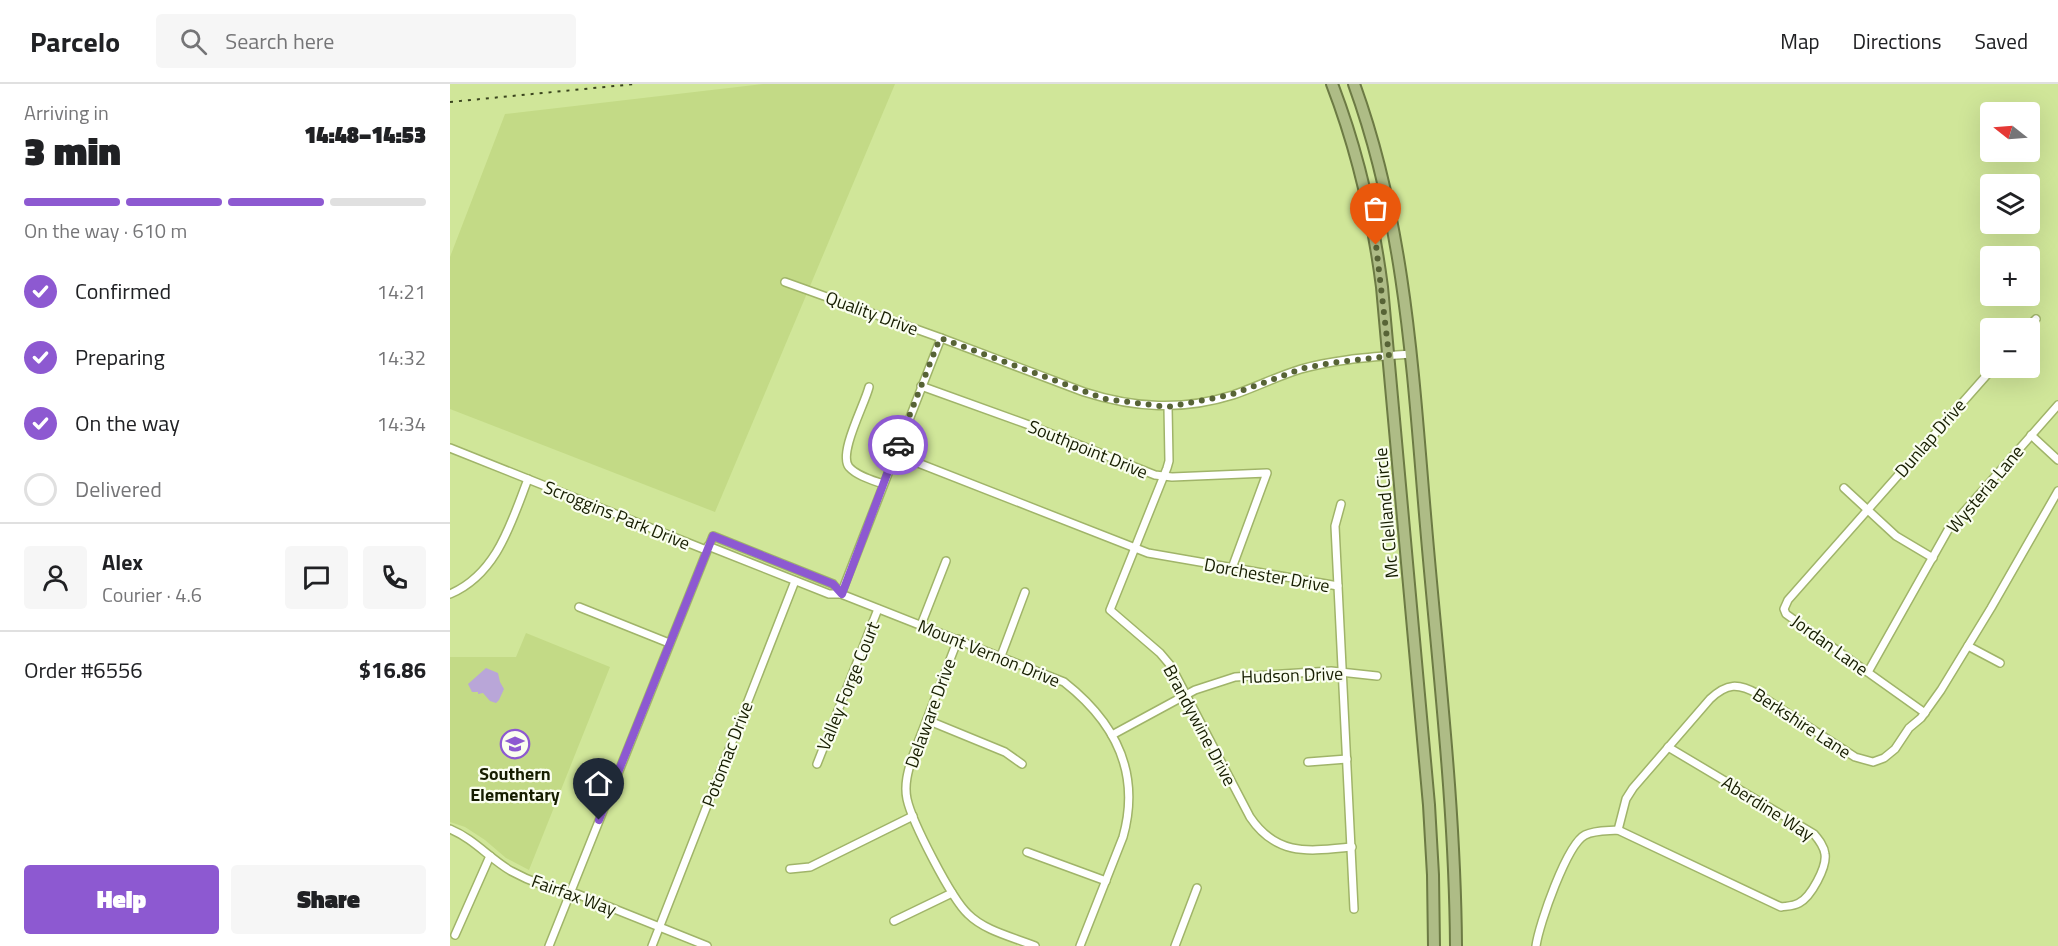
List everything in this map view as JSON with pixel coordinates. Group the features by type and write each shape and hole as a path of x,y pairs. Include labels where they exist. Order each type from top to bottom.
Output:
{"highway":[{"name":"Mc Clelland Circle","path":"1332,84 1351,138 1373,230 1389,356 1429,805 1434,946"},
{"path":"1354,84 1376,149 1394,225 1403,284 1452,815 1456,946"}],"street":[{"name":"Quality Drive","path":"785,282 1105,399 1168,407 1230,395 1304,368 1410,354"},
{"path":"842,594 940,338"},
{"name":"Dunlap Drive","path":"1867,509 1984,378"},
{"name":"Southpoint Drive","path":"921,386 1029,425 1155,475 1267,473 1232,568"},
{"path":"869,387 848,444 846,459 853,470 883,484"},
{"name":"Wysteria Lane","path":"1868,672 1948,530 2058,405"},
{"name":"Brandywine Drive","path":"1168,407 1169,461 1110,610 1160,653 1171,666 1250,817 1258,828 1275,843 1294,849 1352,847"},
{"path":"2031,435 2058,460"},
{"name":"Scroggins Park Drive","path":"450,448 707,548"},
{"name":"Dorchester Drive","path":"895,454 1148,553 1338,586 1354,909"},
{"name":"Scroggins Park Drive","path":"450,594 460,590 480,574 492,560 507,533 528,479"},
{"path":"1844,488 1896,536 1933,558"},
{"name":"Berkshire Lane","path":"1618,830 1629,794 1721,689 1734,686 1747,687 1855,758 1868,761 1888,756 1909,728 1924,713 1968,646 2058,491"},
{"path":"1338,586 1335,526 1341,504"},
{"name":"Jordan Lane","path":"1867,509 1788,600 1784,609 1786,614 1924,713"},
{"name":"Mount Vernon Drive","path":"842,594 833,584 713,536 707,548 829,594 842,594 1064,682 1091,705 1112,735 1122,757 1130,794 1128,820 1080,946"},
{"path":"549,946 707,548"},
{"path":"921,625 946,561"},
{"name":"Potomac Drive","path":"652,946 795,581"},
{"path":"1001,656 1025,592"},
{"path":"579,607 669,643"},
{"name":"Valley Forge Court","path":"817,764 879,609"},
{"name":"Delaware Drive","path":"958,639 908,772 907,798 913,816 952,893 968,914 987,927 1035,946"},
{"path":"1968,646 2000,663"},
{"name":"Hudson Drive","path":"1112,735 1186,695 1235,677 1331,670 1377,676"},
{"path":"927,720 1005,752 1022,764"},
{"name":"Aberdine Way","path":"1618,830 1781,908 1799,904 1806,898 1816,882 1825,865 1825,854 1822,843 1814,834 1668,747"},
{"path":"1308,762 1347,759"},
{"path":"790,869 810,867 913,816"},
{"name":"Fairfax Way","path":"450,830 465,835 511,871 524,877 707,946"},
{"path":"1536,946 1546,906 1575,843 1584,835 1594,831 1618,830"},
{"path":"1027,852 1106,881"},
{"path":"455,935 490,856"},
{"path":"1175,946 1197,888"},
{"path":"894,921 952,893"}],"shaded area":[{"path":"763,84 895,84 715,512 450,409 450,257 505,114"},
{"name":"Southern Elementary","path":"526,633 610,667 529,870 506,858 465,827 450,822 450,657 516,657"},
{"path":"486,668 498,673 504,689 496,703 490,701 483,693 472,692 468,684"}],"railway":[{"path":"450,102 635,84"}],"way so far":[{"path":"898,445 940,338 1105,399 1168,407 1230,395 1304,368 1389,356 1376,245"}],"place":[{"name":"Southern Elementary","path":"515,744"}],"route":[{"path":"599,820 713,536 833,584 842,594 898,445"}]}
